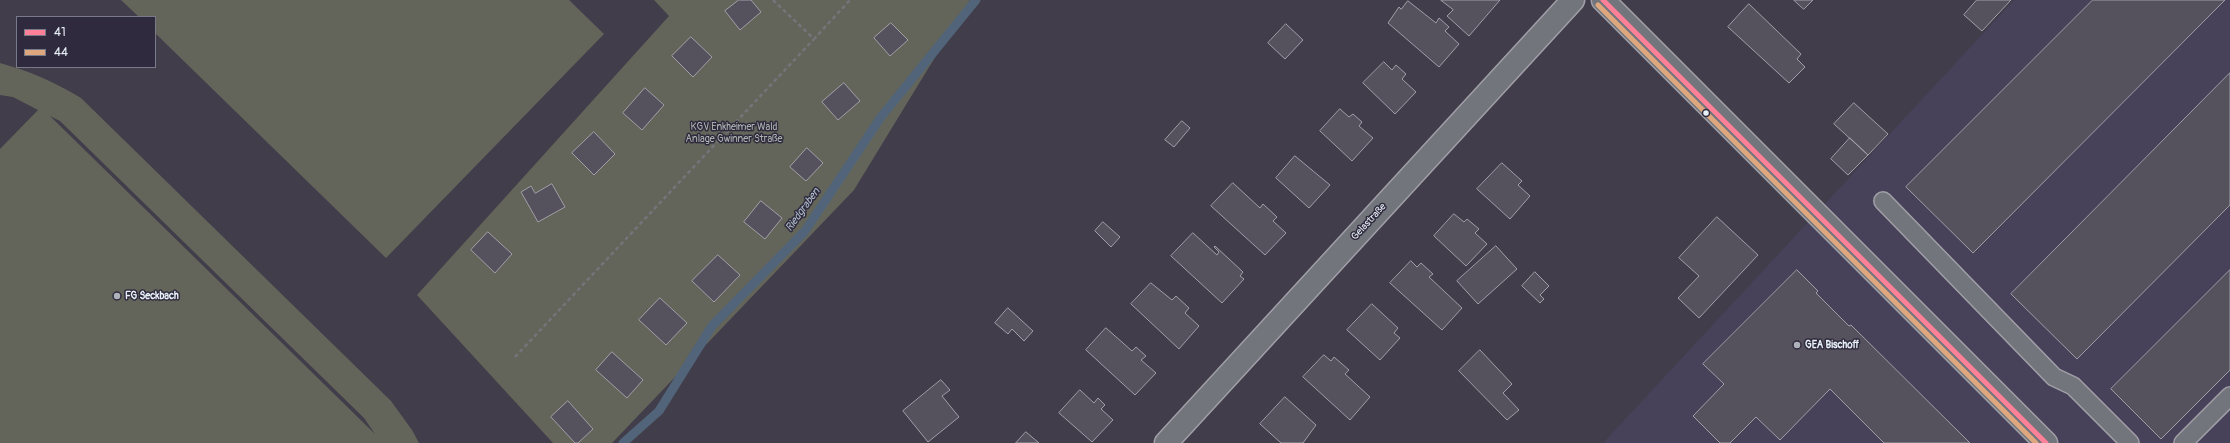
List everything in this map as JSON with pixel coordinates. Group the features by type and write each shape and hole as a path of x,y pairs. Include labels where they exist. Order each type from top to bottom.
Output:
{"street":[{"name":"Gelastraße","path":"1166,443 1573,0"},
{"path":"1613,3 2046,443"}],"lane":[{"path":"1883,201 2054,377 2073,386 2130,443"},
{"path":"2183,443 2230,396"}],"path":[{"path":"773,0 814,39"},
{"path":"515,357 850,0"}],"shaded area":[{"path":"2014,0 2230,0 2230,443 1603,443"}],"green space":[{"path":"121,0 569,0 604,34 386,258 156,34 156,16 138,16"},
{"name":"KGV Enkheimer Wald Anlage Gwinner Straße","path":"654,0 970,0 854,190 612,443 553,443 417,295 669,16"},
{"name":"FG Seckbach","path":"0,63 42,78 81,98 391,401 412,430 419,443 0,443 0,149 38,110 13,97 0,95","holes":["50,116 60,121 364,418 375,434"]}],"building":[{"path":"739,0 751,0 761,12 740,30 725,11"},
{"path":"1441,0 1500,0 1469,36 1447,16 1453,10"},
{"path":"1794,0 1813,0 1804,9"},
{"path":"1977,0 2011,0 1982,31 1964,15"},
{"path":"2093,0 2225,0 1973,253 1906,187"},
{"path":"1408,1 1436,23 1439,18 1449,27 1445,31 1459,44 1439,67 1388,23 1399,7 1401,9"},
{"path":"1749,4 1801,54 1797,59 1805,67 1789,83 1728,27"},
{"path":"891,23 908,40 890,56 874,38"},
{"path":"1286,24 1303,40 1285,59 1268,43"},
{"path":"691,37 712,57 693,77 672,56"},
{"path":"1384,62 1392,70 1396,65 1406,74 1402,79 1416,92 1395,114 1363,83"},
{"path":"2230,73 2230,205 2077,359 2011,294"},
{"path":"844,83 860,101 838,120 822,102"},
{"path":"645,88 664,105 642,130 623,113"},
{"path":"1854,103 1888,134 1868,155 1834,124"},
{"path":"1340,109 1349,117 1353,114 1362,122 1359,126 1373,138 1352,161 1320,131"},
{"path":"1182,121 1190,128 1174,147 1165,140"},
{"path":"594,132 615,154 594,175 572,153"},
{"path":"1850,138 1868,155 1848,175 1831,159"},
{"path":"807,148 823,163 806,181 790,167"},
{"path":"1295,156 1330,185 1309,208 1276,178"},
{"path":"1502,163 1522,181 1518,185 1530,196 1510,219 1477,189"},
{"path":"1233,183 1260,208 1263,204 1277,217 1273,221 1286,233 1265,255 1211,206"},
{"path":"552,184 565,207 538,222 521,192 531,186 535,193"},
{"path":"761,201 782,218 765,239 744,222"},
{"path":"1454,214 1464,222 1467,219 1479,229 1475,233 1487,244 1466,266 1434,236"},
{"path":"1717,217 1758,255 1699,318 1678,298 1699,276 1679,258"},
{"path":"1103,222 1120,237 1111,247 1095,231"},
{"path":"488,232 512,254 495,273 471,250"},
{"path":"1193,233 1217,255 1219,252 1214,247 1215,246 1243,272 1240,276 1244,279 1222,303 1171,256"},
{"path":"1496,246 1517,269 1478,304 1457,281"},
{"path":"718,255 740,275 714,302 692,281"},
{"path":"1411,261 1417,267 1421,263 1433,274 1429,277 1462,308 1442,330 1390,283"},
{"name":"GEA Bischoff","path":"1797,270 1818,291 1816,293 1849,326 1851,325 1970,443 1884,443 1830,389 1780,440 1756,417 1730,443 1720,443 1693,416 1724,384 1703,364"},
{"path":"2230,270 2230,370 2161,439 2111,389"},
{"path":"1535,272 1549,286 1540,295 1544,299 1540,303 1522,286"},
{"path":"1151,283 1172,300 1176,296 1189,308 1185,313 1199,326 1179,349 1131,304"},
{"path":"660,298 687,323 666,345 639,320"},
{"path":"1372,304 1398,328 1394,333 1400,338 1380,360 1347,330"},
{"path":"1008,308 1033,331 1024,341 1012,329 1008,334 995,323"},
{"path":"1106,328 1132,351 1136,347 1146,356 1141,360 1156,373 1135,395 1086,350"},
{"path":"1480,350 1512,384 1503,393 1519,410 1507,420 1459,371"},
{"path":"612,352 643,380 627,398 596,370"},
{"path":"1324,355 1331,361 1334,357 1349,370 1345,374 1370,397 1350,420 1303,377"},
{"path":"941,380 950,390 942,396 959,417 928,442 903,411"},
{"path":"1080,390 1094,403 1098,398 1105,405 1101,409 1113,420 1092,442 1059,413"},
{"path":"1285,397 1316,425 1303,443 1281,443 1260,424"},
{"path":"568,401 593,429 578,443 575,443 551,417"},
{"path":"1026,432 1039,443 1016,443"}],"waterway":[{"name":"Riedgraben","path":"623,443 659,411 712,326 805,231 881,117 976,0"}],"transit line":[{"name":"41","path":"1603,0 2046,443"},
{"name":"44","path":"1598,5 2036,443"}],"place":[{"name":"FG Seckbach","path":"117,296"},
{"name":"GEA Bischoff","path":"1797,345"}]}
